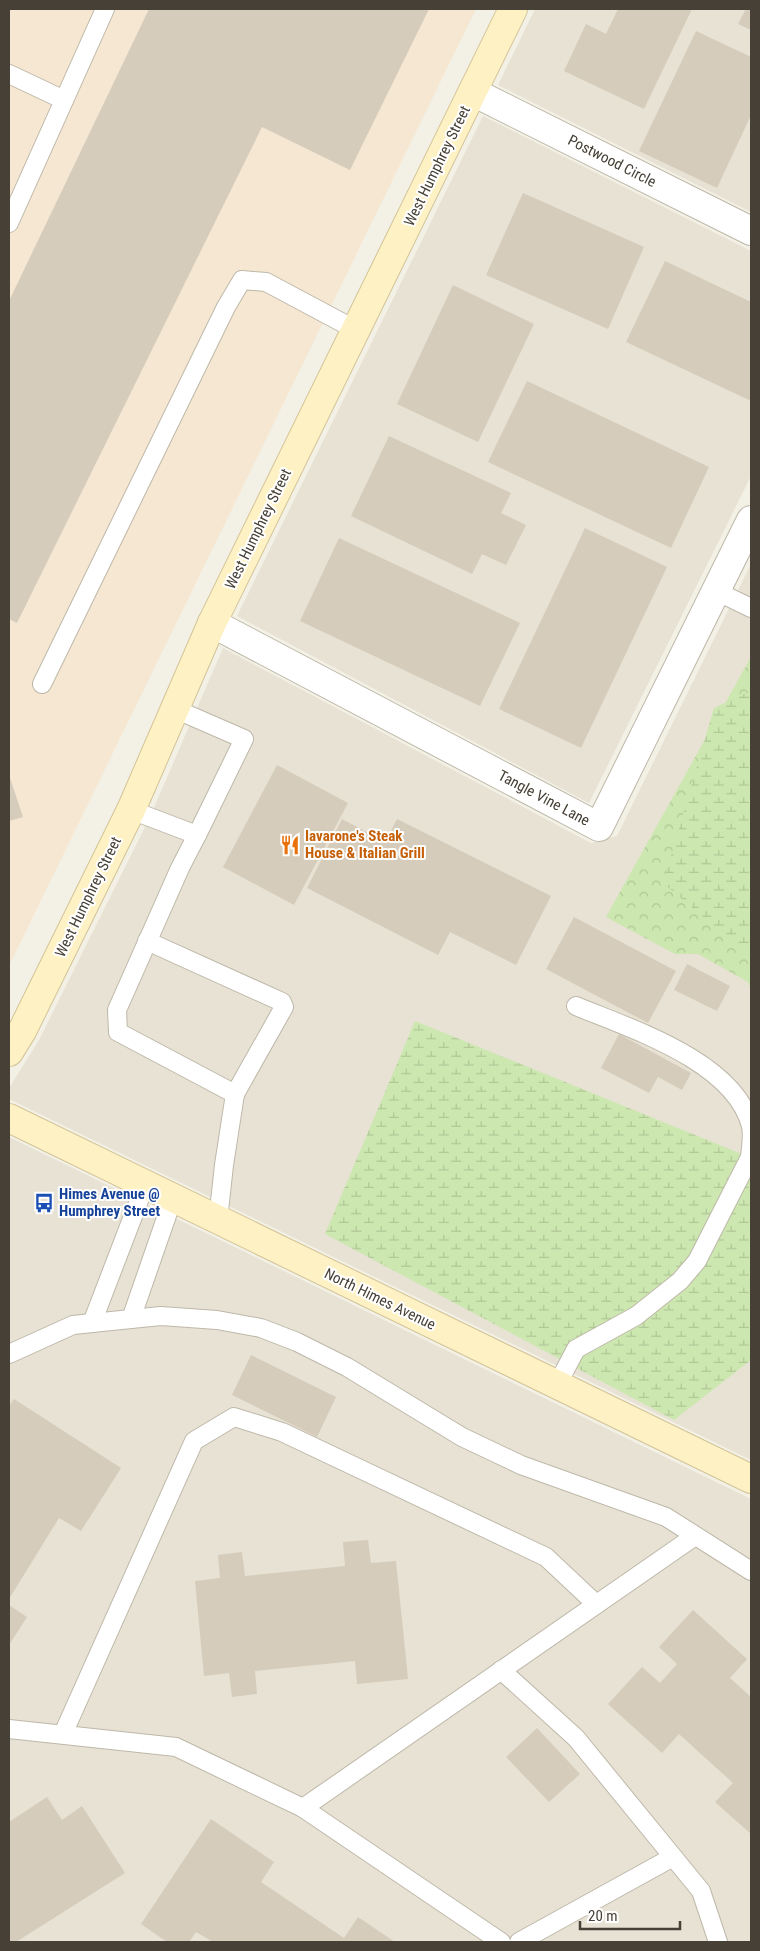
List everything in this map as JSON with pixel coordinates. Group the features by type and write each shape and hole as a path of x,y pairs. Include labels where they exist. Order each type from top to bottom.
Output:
{"street":[{"name":"West Humphrey Street","path":"9,1052 22,1031 131,810 212,623 513,9"},
{"name":"Postwood Circle","path":"473,92 751,231"},
{"name":"Tangle Vine Lane","path":"212,623 599,827 751,520"},
{"name":"North Himes Avenue","path":"9,1118 751,1479"}],"lane":[{"path":"9,223 105,9"},
{"path":"9,74 64,100"},
{"path":"42,684 226,307 242,280 266,282 356,330"},
{"path":"716,591 751,608"},
{"path":"175,709 244,740 180,868 117,1010 118,1032 235,1094"},
{"path":"131,810 198,835"},
{"path":"147,941 282,1002 284,1008 235,1094 218,1220"},
{"path":"557,1385 576,1349 636,1316 680,1281 697,1261 750,1156 751,1147 751,1127 745,1110 734,1094 721,1081 692,1058 663,1042 576,1006"},
{"path":"92,1323 145,1184"},
{"path":"132,1319 173,1198"},
{"path":"9,1354 72,1325 161,1316 217,1320 260,1328 296,1342 347,1367 462,1437 521,1465 666,1517 751,1572"},
{"path":"63,1734 194,1441 234,1417 282,1432 546,1557 596,1604"},
{"path":"303,1808 694,1536"},
{"path":"501,1670 576,1738 701,1891 718,1942"},
{"path":"9,1729 176,1748 303,1808 501,1942"},
{"path":"519,1942 673,1857"}],"shaded area":[{"path":"9,9 476,9 9,966"},
{"path":"535,9 751,9 751,212 498,85"},
{"path":"483,116 751,251 751,476 589,803 237,616"},
{"path":"751,564 751,1460 9,1099 9,1088 39,1040 149,819 223,648 591,843 617,836"},
{"path":"9,1137 751,1499 751,1942 9,1942"}],"green space":[{"path":"751,657 751,990 748,982 698,954 675,954 606,917"},
{"path":"751,691 751,957 663,883 714,708"},
{"path":"415,1021 749,1157 751,1153 751,1360 674,1420 325,1234"}],"building":[{"path":"149,9 429,9 350,170 262,127 17,623 9,619 9,301"},
{"path":"618,9 692,9 644,109 564,71 586,24 606,34"},
{"path":"746,9 751,9 751,30 738,24"},
{"path":"696,31 751,57 751,115 717,188 639,151"},
{"path":"523,193 644,247 608,329 486,275"},
{"path":"665,261 751,302 751,401 626,342"},
{"path":"453,285 534,324 478,442 397,404"},
{"path":"527,381 709,467 671,548 488,462"},
{"path":"389,436 511,493 501,513 526,525 506,565 482,554 472,574 351,516"},
{"path":"585,528 667,567 581,748 499,709"},
{"path":"339,538 520,623 480,706 300,621"},
{"path":"277,765 348,803 294,905 223,867"},
{"path":"9,775 23,817 9,821"},
{"path":"342,819 385,842 397,819 551,896 516,965 450,932 438,955 307,888"},
{"path":"574,917 676,971 648,1023 546,969"},
{"path":"687,964 730,986 717,1011 674,990"},
{"path":"619,1034 691,1073 682,1090 658,1077 649,1093 601,1068"},
{"path":"251,1355 336,1397 317,1437 232,1395"},
{"path":"14,1399 121,1468 81,1531 59,1518 9,1599 9,1406"},
{"path":"368,1540 371,1563 396,1561 408,1679 357,1684 355,1661 255,1671 257,1694 232,1697 229,1673 204,1676 195,1581 220,1578 218,1555 242,1552 245,1576 345,1566 343,1542"},
{"path":"9,1605 27,1617 9,1645"},
{"path":"693,1610 747,1659 730,1678 751,1697 751,1834 715,1802 733,1783 679,1734 662,1753 608,1704 642,1667 660,1683 677,1664 659,1647"},
{"path":"537,1728 580,1774 549,1802 506,1757"},
{"path":"47,1797 62,1820 82,1806 125,1873 16,1942 9,1942 9,1822"},
{"path":"211,1819 274,1862 261,1882 344,1938 358,1917 395,1942 213,1942 196,1932 189,1942 167,1942 141,1924"}],"place":[{"name":"Iavarone's Steak House & Italian Grill","path":"290,845"},
{"name":"Himes Avenue @ Humphrey Street","path":"44,1203"}]}
